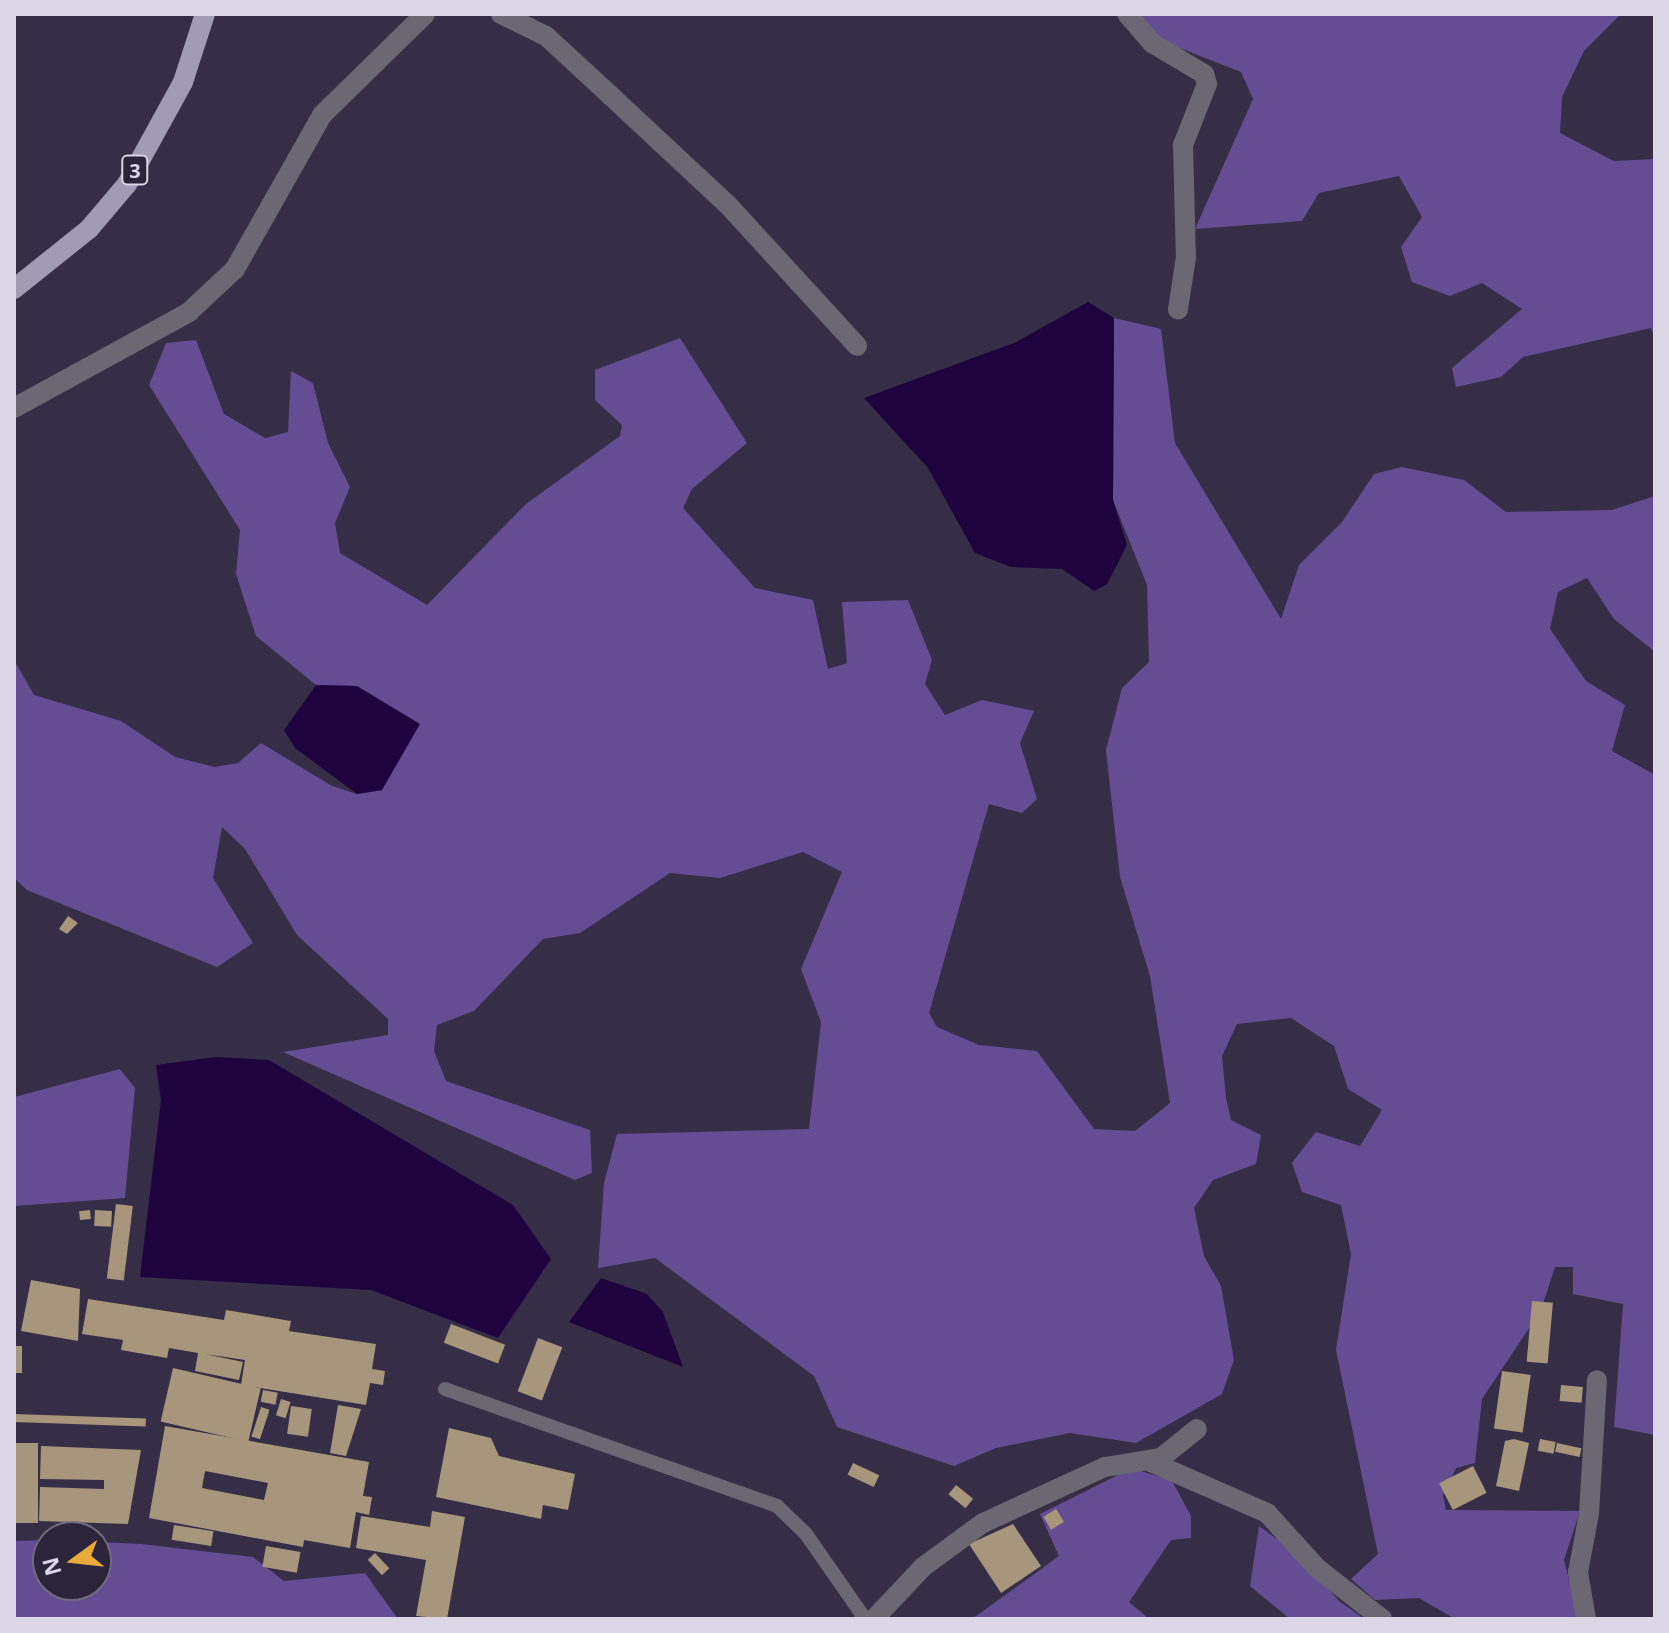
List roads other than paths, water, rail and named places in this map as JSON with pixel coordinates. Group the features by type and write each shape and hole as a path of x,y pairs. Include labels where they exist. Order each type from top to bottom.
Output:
{"main road":[{"name":"3","path":"14,289 89,229 127,184 183,82 205,14"}],"street":[{"path":"14,408 189,312 235,269 322,115 425,14"},
{"path":"501,14 546,36 623,107 728,205 857,346"},
{"path":"1127,14 1152,43 1204,74 1207,84 1183,145 1186,257 1178,309"},
{"path":"1586,1619 1578,1572 1597,1380"},
{"path":"874,1619 923,1567 983,1523 1105,1467 1151,1462 1197,1429"},
{"path":"1151,1462 1267,1513 1317,1568 1382,1619"}],"lane":[{"path":"445,1389 777,1506 806,1534 865,1619"}]}
